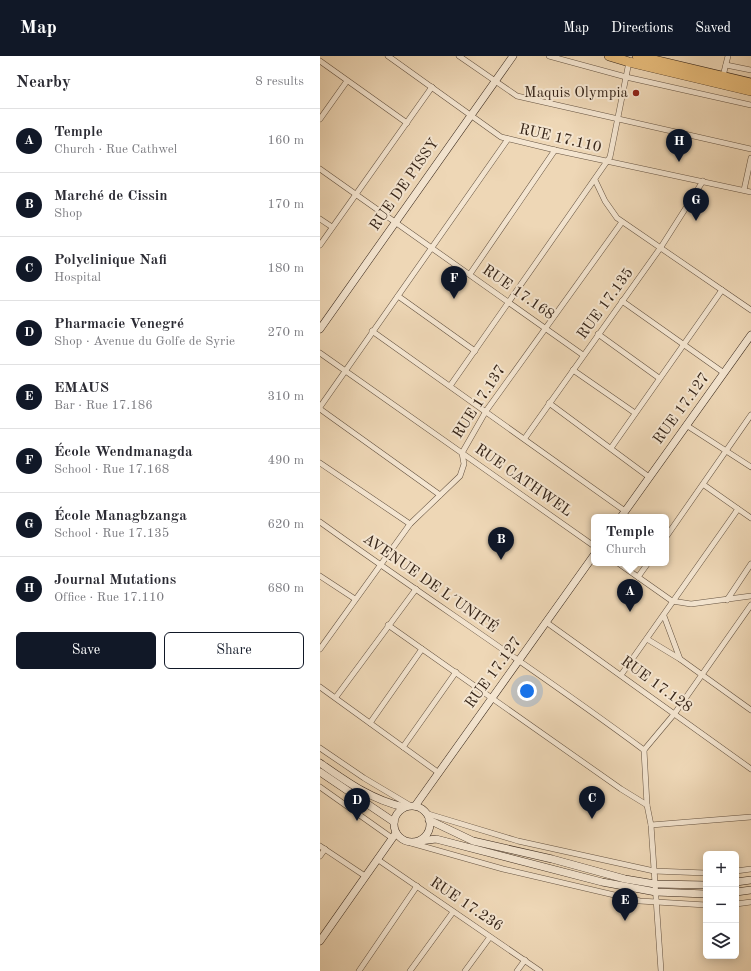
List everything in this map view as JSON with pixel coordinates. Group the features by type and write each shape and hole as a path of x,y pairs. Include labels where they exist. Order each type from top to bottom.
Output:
{"highway":[{"path":"609,56 628,62 751,91"},
{"path":"637,56 751,83"}],"street":[{"name":"RUE 17.110","path":"388,56 432,87 469,116 496,134 508,139 751,192"},
{"path":"459,56 517,96 751,149"},
{"name":"RUE DE PISSY","path":"320,329 512,56"},
{"path":"549,56 626,77 751,105"},
{"path":"723,76 728,56"},
{"path":"320,61 407,123"},
{"path":"450,386 595,180 612,152 628,62"},
{"path":"726,65 751,70"},
{"path":"321,117 347,81"},
{"path":"320,245 432,87"},
{"path":"440,495 320,408 372,331 508,139"},
{"path":"470,274 555,150"},
{"path":"744,190 751,158"},
{"name":"RUE 17.168","path":"320,169 583,355"},
{"path":"595,180 612,212 622,222 661,247 751,310"},
{"name":"RUE 17.135","path":"525,438 661,247 704,182"},
{"path":"320,219 332,227"},
{"name":"RUE 17.137","path":"320,649 410,524 460,476 464,464 462,453 486,411 622,222"},
{"path":"611,448 722,290"},
{"path":"398,296 476,351"},
{"path":"622,301 724,373"},
{"path":"372,331 525,438 623,514"},
{"path":"598,334 659,378"},
{"name":"RUE 17.127","path":"623,514 751,335"},
{"name":"RUE CATHWEL","path":"320,353 591,544"},
{"path":"573,370 635,413"},
{"path":"549,403 650,477"},
{"path":"669,533 751,416"},
{"path":"686,425 751,467"},
{"path":"320,463 410,524"},
{"path":"704,485 751,518"},
{"path":"621,675 648,639 672,602 738,509"},
{"name":"AVENUE DE L´UNITÉ","path":"320,522 577,700 644,750"},
{"name":"RUE 17.127","path":"410,807 439,773 591,559"},
{"path":"727,600 751,564"},
{"path":"622,566 672,602 691,604 751,596"},
{"path":"638,577 646,566"},
{"path":"320,576 355,599"},
{"path":"336,697 416,589"},
{"path":"661,971 651,825 647,805 644,750 675,713 751,605"},
{"path":"664,616 680,659"},
{"name":"RUE 17.128","path":"546,622 751,768"},
{"path":"388,625 621,789 647,805"},
{"path":"648,639 702,674 751,710"},
{"path":"370,722 422,649"},
{"path":"403,747 456,672"},
{"path":"320,687 336,697 439,773"},
{"path":"320,748 410,807"},
{"path":"320,763 355,787 387,804 410,807 518,841 654,871 703,873"},
{"path":"320,772 394,822"},
{"path":"320,787 402,840 411,843 504,869 640,901 703,905"},
{"path":"320,941 394,835 394,822 396,814 410,807"},
{"path":"420,841 429,832 429,820 425,812"},
{"path":"651,825 751,817"},
{"path":"429,820 473,841 552,859 625,880 655,884 703,885"},
{"path":"411,843 436,839 602,882 656,892 703,894"},
{"path":"320,846 364,876"},
{"path":"320,856 325,849"},
{"name":"RUE 17.236","path":"377,859 540,971"},
{"path":"739,871 751,869"},
{"path":"739,882 751,880"},
{"path":"359,971 417,886"},
{"path":"739,892 751,890"},
{"path":"739,904 751,902"},
{"path":"410,971 453,912"},
{"path":"465,971 490,937"},
{"path":"517,971 525,960"}],"place":[{"name":"Maquis Olympia","path":"636,93"},
{"name":"Journal Mutations","path":"679,162"},
{"name":"École Managbzanga","path":"696,221"},
{"name":"École Wendmanagda","path":"454,299"},
{"name":"Marché de Cissin","path":"501,560"},
{"name":"Temple","path":"630,612"},
{"name":"Polyclinique Nafi","path":"592,819"},
{"name":"Pharmacie Venegré","path":"357,821"},
{"name":"EMAUS","path":"625,921"}]}
